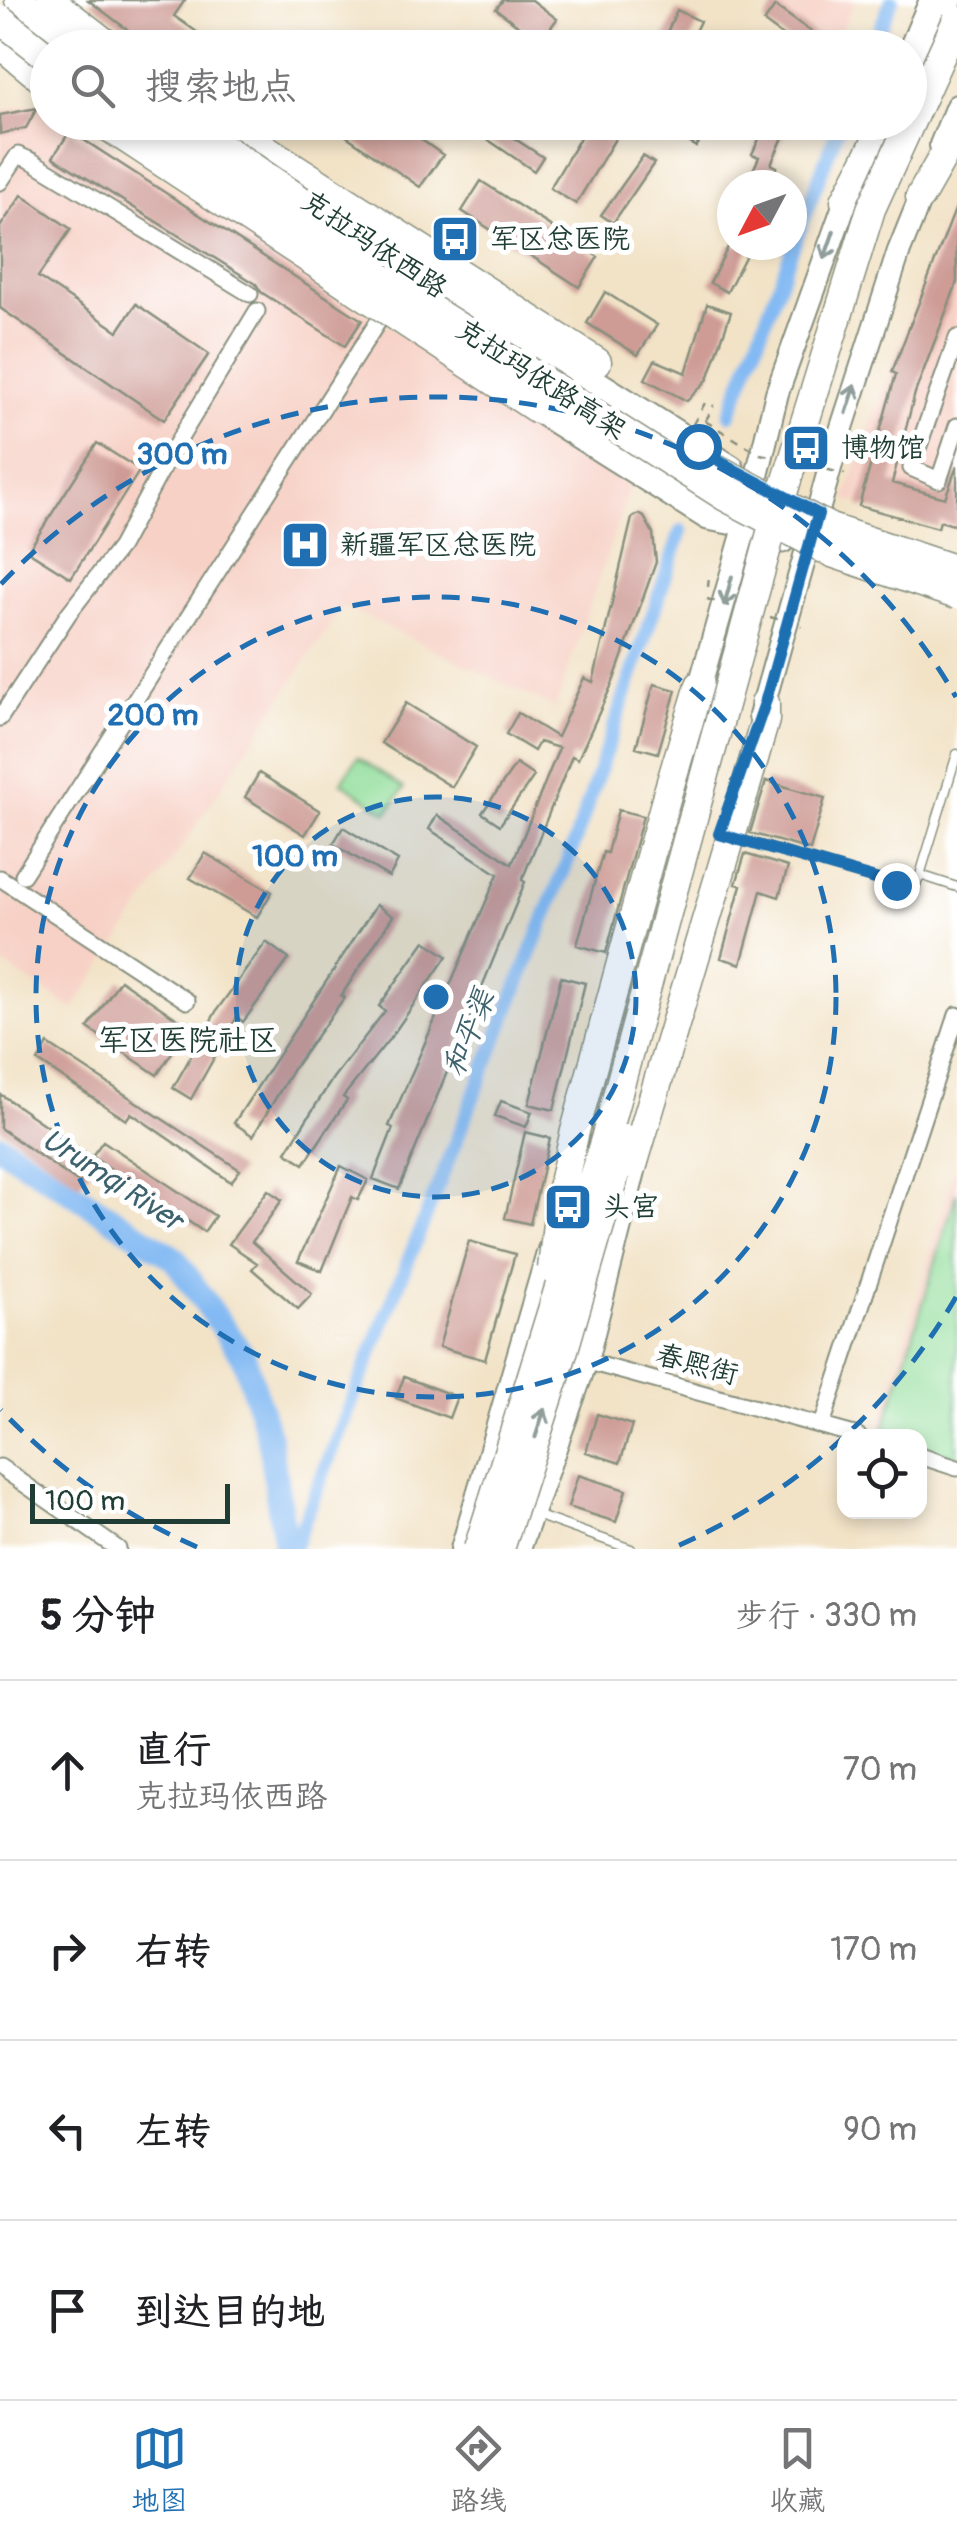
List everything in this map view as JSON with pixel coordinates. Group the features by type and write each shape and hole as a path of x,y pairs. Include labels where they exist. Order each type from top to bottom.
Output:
{"highway":[{"path":"21,0 55,30"},
{"path":"50,0 89,30"},
{"path":"927,43 944,8"},
{"path":"927,55 944,8"},
{"path":"0,20 30,44"},
{"path":"0,44 30,69"},
{"path":"927,127 957,62"},
{"path":"920,197 957,132"},
{"path":"128,140 540,410"},
{"name":"克拉玛依路高架","path":"173,140 399,289 771,524 832,553 957,595"},
{"name":"克拉玛依路高架","path":"212,140 409,274 733,480 830,528 956,562"},
{"path":"252,140 597,362"},
{"path":"845,201 877,140"},
{"path":"500,1549 606,1136 774,522 896,140"},
{"path":"478,1549 559,1325 802,494 891,206 921,140"},
{"path":"559,1325 560,1196 700,685"},
{"path":"559,1325 604,1272 765,720 765,703"}],"main road":[{"path":"21,0 62,30"},
{"path":"926,30 944,8"},
{"path":"519,1549 586,1362 719,834 765,703 893,268 957,106"},
{"name":"克拉玛依西路","path":"163,140 395,295 645,453 746,524 858,569 957,595"},
{"name":"克拉玛依西路","path":"214,140 729,467 818,514 956,562"},
{"path":"462,1549 706,704 700,685 746,524 777,393 870,140"},
{"path":"597,362 699,423 729,467"},
{"path":"540,410 708,517 746,524"}],"street":[{"path":"0,182 18,155 32,161 250,294"},
{"path":"22,874 412,266"},
{"path":"0,718 69,612 120,546 256,311"},
{"path":"957,338 911,468 938,480 957,426"},
{"path":"0,878 187,1001"},
{"path":"822,1425 957,1015"},
{"name":"春熙街","path":"521,1346 837,1430"},
{"path":"927,1458 957,1468"},
{"path":"0,1467 118,1549"}],"lane":[{"path":"719,834 914,889 957,754"},
{"path":"920,874 957,886"},
{"path":"532,1514 631,1549"}],"shaded area":[{"path":"761,0 855,0 841,30 811,30"},
{"name":"新疆军区总医院","path":"30,105 30,140 100,140 631,484 555,708 343,606 73,1009 0,962 0,112"},
{"path":"957,184 957,530 845,499"},
{"path":"957,1161 957,1466 927,1458 927,1429 879,1429"}],"green space":[{"path":"358,757 404,788 387,813 341,782"},
{"path":"957,1192 957,1458 927,1449 927,1429 884,1429"}],"building":[{"path":"88,0 185,0 174,16 194,30 128,30"},
{"path":"503,0 532,0 557,19 549,30 524,30 496,9"},
{"path":"775,6 809,30 775,30 764,22"},
{"path":"677,10 700,21 696,30 668,30"},
{"path":"30,109 30,121 26,128 0,134 0,115"},
{"path":"64,140 84,140 362,320 345,346 261,292 256,284 53,157"},
{"path":"352,140 422,140 443,155 420,187"},
{"path":"488,140 517,140 543,157 534,171"},
{"path":"579,140 614,140 576,204 550,188"},
{"path":"759,140 782,140 771,164 777,167 775,170 753,170 759,157 752,154"},
{"path":"643,156 654,163 613,223 601,215"},
{"path":"481,181 598,257 579,287 462,211"},
{"path":"22,195 71,229 38,277 118,331 136,304 209,354 164,420 0,308 0,227"},
{"path":"956,207 957,283 915,393 892,483 945,498 957,466 957,526 940,521 938,528 859,506 896,374 892,372"},
{"path":"722,260 743,260 727,292 710,283"},
{"path":"605,292 657,325 638,355 587,323"},
{"path":"707,304 731,312 708,379 687,401 645,379 655,360 686,373"},
{"path":"97,443 140,470 71,578 28,551"},
{"path":"639,514 653,533 656,562 613,682 578,759 572,756 522,880 525,882 399,1189 373,1179 393,1128 389,1126 498,874 429,829 437,815 512,864 559,748 539,742 534,751 506,734 518,713 557,737 584,678 593,682 632,518"},
{"path":"654,684 676,690 658,753 636,747"},
{"path":"406,703 476,747 452,787 381,743"},
{"path":"516,764 534,776 500,825 482,813"},
{"path":"259,773 320,811 305,835 245,797"},
{"path":"766,781 825,798 810,850 750,833"},
{"path":"618,810 643,816 606,953 577,945"},
{"path":"343,827 398,861 389,877 333,844"},
{"path":"205,853 272,892 257,917 190,878"},
{"path":"745,854 788,867 779,897 761,891 741,964 721,958 741,885 736,884"},
{"path":"376,905 393,916 253,1136 234,1123"},
{"path":"425,941 447,956 394,1033 343,1097 347,1100 304,1164 286,1152 333,1078 385,1011 379,1006"},
{"path":"266,942 289,959 243,1022 237,1017 191,1099 173,1088 217,1010"},
{"path":"561,977 585,983 554,1110 529,1104"},
{"path":"120,980 189,1027 157,1075 88,1028"},
{"path":"48,1044 240,1170 231,1182 131,1113 126,1120 38,1061"},
{"path":"0,1094 96,1160 80,1184 0,1128"},
{"path":"501,1101 532,1112 526,1127 495,1116"},
{"path":"525,1132 550,1138 530,1224 505,1218"},
{"path":"103,1141 215,1216 204,1232 92,1156"},
{"path":"341,1166 368,1180 358,1200 352,1197 322,1271 298,1261"},
{"path":"268,1190 282,1200 252,1242 312,1294 298,1309 252,1269 257,1263 229,1244"},
{"path":"469,1241 515,1254 485,1360 439,1347"},
{"path":"404,1377 457,1397 449,1418 396,1398"},
{"path":"597,1414 632,1425 620,1463 586,1452"},
{"path":"578,1475 626,1490 616,1522 568,1507"}],"waterway":[{"path":"880,30 892,0"},
{"path":"730,414 833,140"},
{"name":"和平渠","path":"293,1549 572,850 681,531"},
{"name":"Urumqi River","path":"0,1146 174,1258 244,1357 269,1439 286,1549"}],"place":[{"name":"军区总医院","path":"455,239"},
{"name":"博物馆","path":"806,448"},
{"name":"新疆军区总医院","path":"305,545"},
{"name":"头宫","path":"568,1207"}],"district":[{"name":"军区医院社区","path":"188,1040"}],"route":[{"path":"698,446 818,514 765,703 719,834 896,885"}]}
